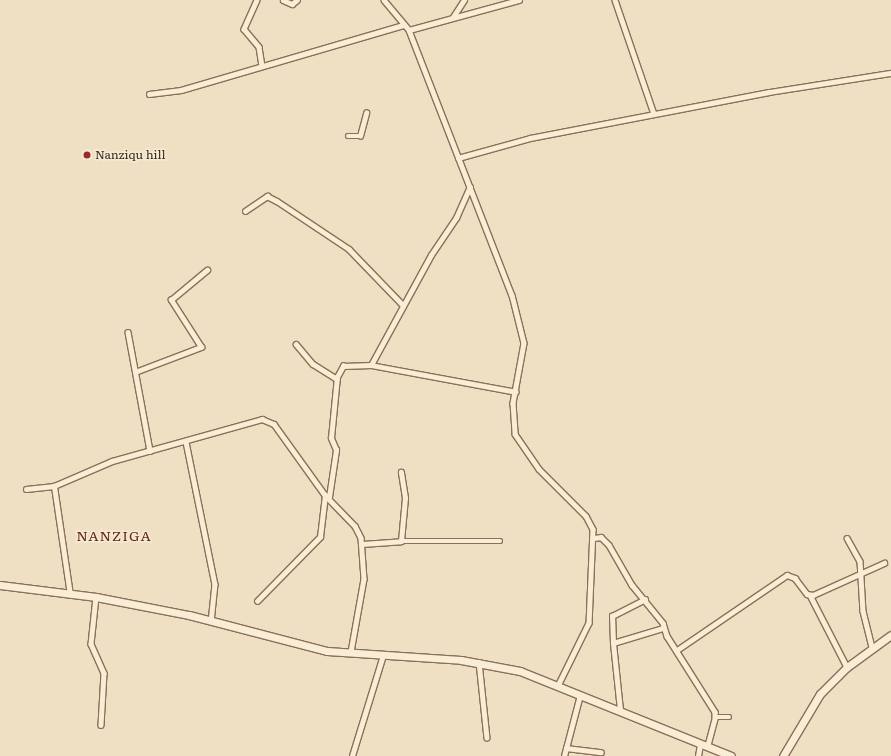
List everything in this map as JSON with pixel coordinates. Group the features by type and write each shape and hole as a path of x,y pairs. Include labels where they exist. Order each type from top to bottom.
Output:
{"street":[{"path":"257,0 244,30 259,47 262,65"},
{"path":"283,0 292,4 297,0"},
{"path":"384,0 404,26 409,30 512,295 524,343 512,419 522,449 586,516 594,538 587,633 558,686"},
{"path":"453,17 464,0"},
{"path":"409,30 519,0"},
{"path":"615,0 654,114"},
{"path":"149,94 181,90 262,65 404,26"},
{"path":"458,158 530,138 654,114 891,73"},
{"path":"348,136 360,136 366,113"},
{"path":"371,365 403,305 456,218 470,186"},
{"path":"245,211 267,196 278,201 354,254 403,305"},
{"path":"135,372 201,347 171,300 207,270"},
{"path":"128,332 150,451"},
{"path":"296,344 309,361 337,379"},
{"path":"257,601 320,537 336,450 331,438 337,379 344,366 371,365 516,392"},
{"path":"26,490 54,486 95,467 186,442 191,437 262,419 274,424 327,496 355,526 362,544 364,579 351,652"},
{"path":"186,442 215,584 211,620"},
{"path":"401,472 405,498 401,540"},
{"path":"54,486 70,595"},
{"path":"594,538 601,536 609,545 632,585 663,623 663,628 715,712 715,717 698,756"},
{"path":"847,538 856,550 860,573 863,611 872,648"},
{"path":"362,544 401,540 500,542"},
{"path":"810,595 884,563"},
{"path":"677,650 787,575 796,578 810,595 847,667"},
{"path":"0,585 70,595 96,597 211,620 273,640 351,652 479,662 520,671 731,756"},
{"path":"96,597 91,644 104,674 101,725"},
{"path":"620,710 613,643 612,616 644,599"},
{"path":"613,643 663,628"},
{"path":"783,756 805,715 847,667 891,635"},
{"path":"352,756 383,655"},
{"path":"479,662 487,738"},
{"path":"564,756 580,695"},
{"path":"715,717 728,717"},
{"path":"566,748 601,752"}],"place":[{"name":"Nanziqu hill","path":"87,155"}],"district":[{"name":"NANZIGA","path":"114,535"}]}
